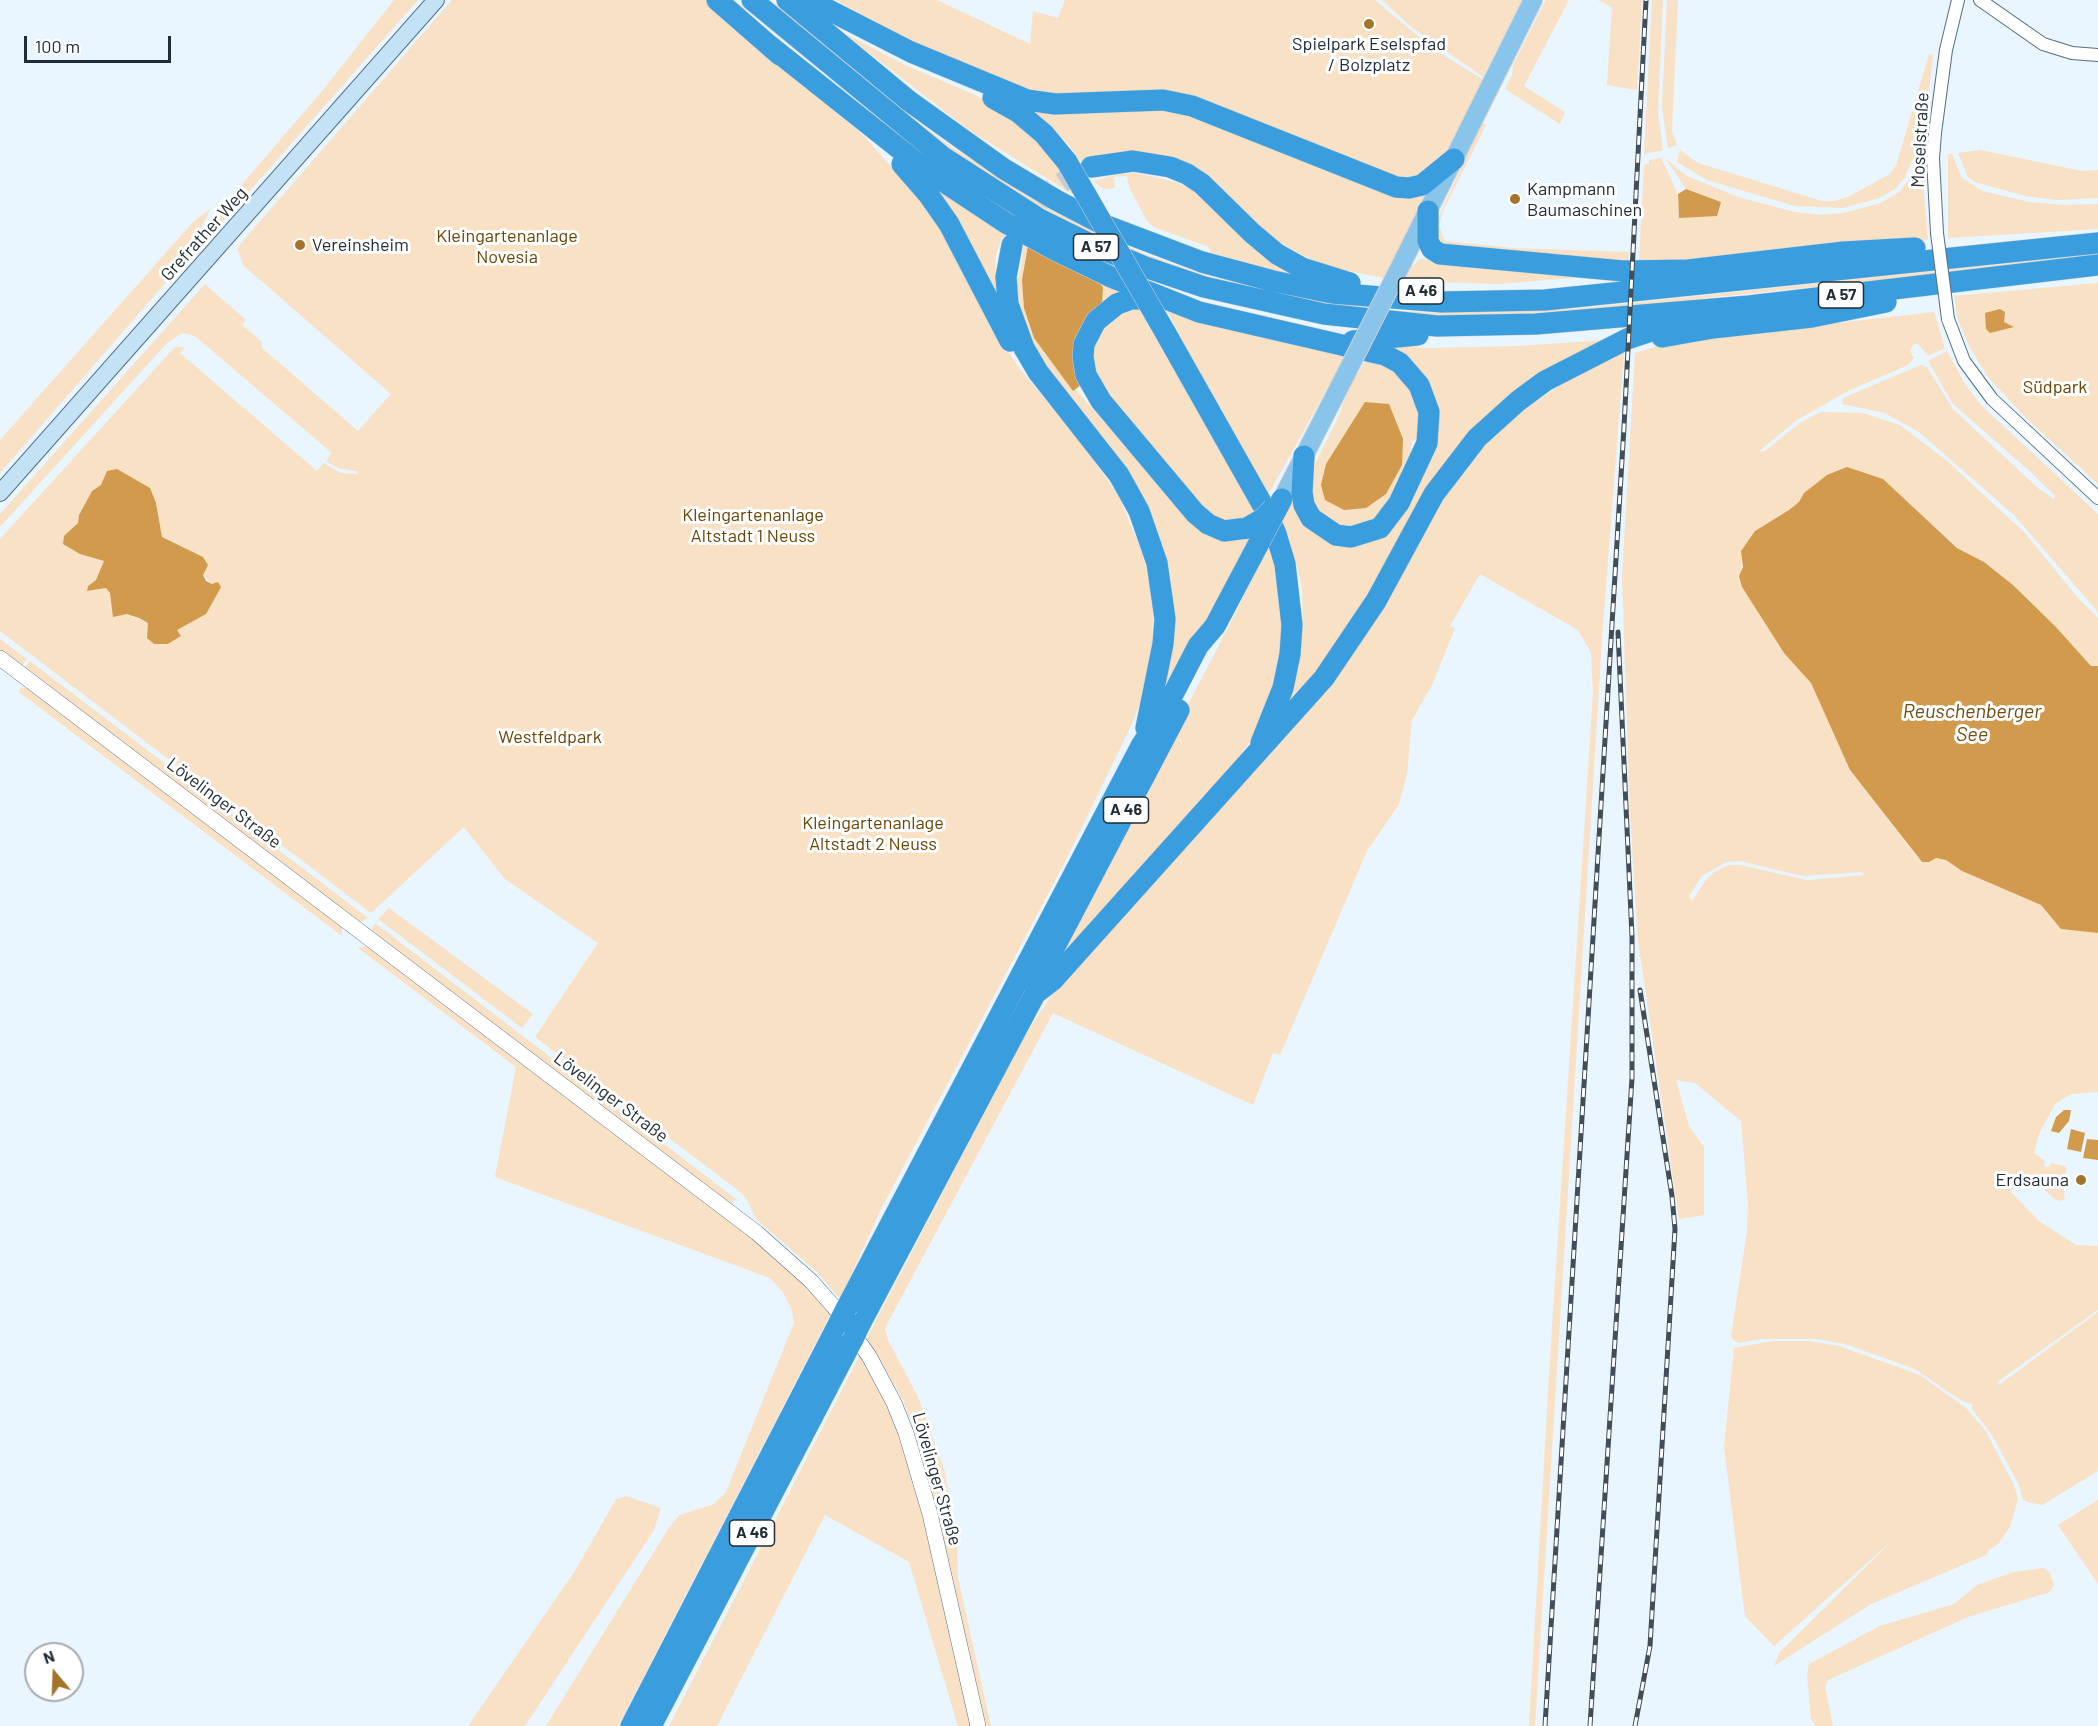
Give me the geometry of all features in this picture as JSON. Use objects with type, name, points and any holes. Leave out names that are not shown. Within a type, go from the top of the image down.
[{"type":"highway","points":[[717,0],[908,169],[928,194],[965,251],[1007,336],[1024,362],[1038,372]]},
{"type":"highway","name":"A 57","points":[[752,0],[943,158],[1031,214],[1090,244],[1155,270],[1265,303],[1381,322],[1459,326],[1536,324],[1749,306],[2098,265]]},
{"type":"highway","name":"A 57","points":[[787,0],[909,101],[1015,175],[1102,224],[1152,245],[1241,273],[1332,293],[1393,300],[1490,303],[1609,295],[2098,243]]},
{"type":"highway","points":[[808,0],[910,52],[1027,100],[1055,104],[1162,100],[1192,106],[1395,187],[1409,188],[1422,185],[1454,159]]},
{"type":"highway","points":[[808,0],[864,38],[908,60],[979,90],[1018,112],[1044,134],[1067,162],[1266,510],[1276,534],[1285,564],[1292,625],[1290,654],[1283,688],[1258,749]]},
{"type":"highway","points":[[770,46],[892,144],[963,196],[1055,250],[1162,298],[1244,324],[1385,355],[1411,374],[1419,385],[1430,412],[1427,443],[1416,471],[1391,516],[1380,528],[1351,537],[1336,535],[1311,518],[1304,504],[1302,492],[1304,456]]},
{"type":"highway","name":"A 46","points":[[1091,167],[1133,161],[1170,167],[1187,174],[1202,184],[1277,254],[1326,278],[1372,288],[1403,291],[1534,292],[1752,271],[1790,275]]},
{"type":"highway","points":[[1428,211],[1428,241],[1432,249],[1440,254],[1611,270],[1688,270],[1844,252],[1921,248],[1969,256]]},
{"type":"highway","name":"A 46","points":[[651,1726],[849,1323],[1141,746],[1163,644],[1162,592],[1155,554],[1139,511],[1119,475],[1038,372],[1019,337],[1008,304],[1006,277],[1012,245]]},
{"type":"highway","points":[[1607,351],[1684,332],[1812,317],[1902,298],[2051,280],[2075,268]]},
{"type":"highway","points":[[1162,298],[1131,299],[1105,312],[1096,321],[1084,344],[1083,357],[1086,375],[1101,401],[1195,513],[1208,524],[1224,531],[1254,535],[1264,518],[1282,499]]},
{"type":"highway","points":[[1035,994],[1053,980],[1258,749],[1298,710],[1352,640],[1434,494],[1477,438],[1518,401],[1545,381],[1654,328],[1749,306]]},
{"type":"highway","points":[[1329,341],[1426,334],[1459,326]]},
{"type":"highway","name":"A 46","points":[[630,1726],[849,1323],[1035,994],[1041,973],[1210,651],[1215,626],[1254,535]]},
{"type":"highway","points":[[1141,746],[1167,706],[1198,646],[1215,626]]},
{"type":"main road","name":"Grefrather Weg","points":[[1,495],[436,0]]},
{"type":"main road","points":[[1282,499],[1347,374],[1533,0]]},
{"type":"street","name":"Moselstraße","points":[[1958,0],[1946,50],[1933,159],[1937,233],[1948,319],[1964,361],[1992,399],[2098,498]]},
{"type":"street","points":[[1980,0],[2043,44],[2072,53],[2098,55]]},
{"type":"street","name":"Lövelinger Straße","points":[[0,658],[757,1233],[811,1281],[834,1307],[869,1356],[894,1403],[906,1433],[930,1514],[978,1726]]},
{"type":"green space","points":[[394,0],[418,0],[216,229],[212,226],[213,218],[323,90]]},
{"type":"green space","points":[[452,0],[705,0],[862,134],[927,207],[951,244],[992,327],[1019,368],[1085,447],[1119,497],[1142,552],[1150,583],[1153,615],[1152,650],[1147,687],[1130,728],[1066,860],[882,1207],[840,1299],[818,1273],[756,1219],[746,1198],[738,1190],[535,1037],[598,943],[505,879],[464,827],[371,913],[0,631],[0,539],[175,347],[185,347],[180,353],[317,471],[324,463],[341,473],[357,474],[357,471],[338,468],[326,461],[332,453],[195,336],[183,333],[168,342],[0,527],[0,514],[205,284],[246,320],[242,325],[262,342],[262,348],[358,431],[391,394],[243,265],[237,248]],"holes":[[[101,485],[156,503],[162,537],[203,557],[203,575],[212,584],[176,630],[181,636],[168,644],[154,644],[148,638],[149,623],[127,614],[106,588],[88,591],[88,585],[96,580],[104,561],[80,554],[65,536],[78,522],[79,515],[92,491]]]},
{"type":"green space","points":[[766,0],[771,0],[902,110],[953,148],[1049,209],[1145,254],[1204,275],[1269,292],[1330,304],[1441,313],[1573,309],[2098,254],[2098,257],[1573,312],[1500,317],[1441,317],[1330,307],[1204,278],[1144,257],[1047,212],[951,151]]},
{"type":"green space","points":[[836,0],[937,0],[1030,44],[1033,11],[1058,18],[1065,0],[1375,0],[1432,48],[1484,80],[1439,165],[1407,181],[1210,103],[1040,93],[1009,83],[902,39]]},
{"type":"green space","points":[[1382,0],[1522,0],[1483,77],[1409,25]]},
{"type":"green space","points":[[1546,0],[1569,0],[1524,86],[1565,112],[1560,124],[1505,89],[1512,75],[1513,65]]},
{"type":"green space","points":[[1598,0],[1642,0],[1637,90],[1607,85],[1612,7]]},
{"type":"green space","points":[[1652,0],[1663,0],[1658,112],[1663,150],[1644,154]]},
{"type":"green space","points":[[1667,0],[1678,0],[1672,130],[1677,145],[1668,148],[1662,107]]},
{"type":"green space","points":[[842,32],[905,65],[975,95],[1011,115],[1039,140],[1060,167],[1077,197],[969,130]]},
{"type":"green space","points":[[1929,54],[1933,55],[1922,154],[1915,154],[1904,179],[1895,189],[1879,198],[1843,208],[1795,206],[1707,180],[1677,162],[1680,150],[1698,163],[1822,201],[1835,201],[1848,197],[1890,174],[1896,166]]},
{"type":"green space","points":[[1019,102],[1158,104],[1430,187],[1384,278],[1358,273],[1325,265],[1296,252],[1141,152],[1107,153],[1080,161],[1069,145],[1042,119]]},
{"type":"green space","points":[[1481,122],[1486,125],[1443,211],[1439,225],[1445,241],[1512,248],[1629,252],[1628,263],[1443,246],[1437,237],[1436,226],[1458,175],[1461,161]]},
{"type":"green space","points":[[1980,150],[2082,171],[2098,170],[2098,198],[2057,200],[2025,196],[1975,182],[1968,177],[1958,153]]},
{"type":"green space","points":[[1948,154],[1952,154],[1962,178],[1982,191],[2029,202],[2064,205],[2098,204],[2098,229],[1948,238]]},
{"type":"green space","points":[[1661,158],[1678,194],[1679,218],[1721,202],[1686,189],[1666,159],[1687,176],[1738,197],[1794,212],[1821,215],[1843,213],[1881,203],[1898,193],[1915,173],[1922,171],[1928,240],[1841,245],[1639,264],[1644,164],[1649,164],[1649,160]]},
{"type":"green space","points":[[1136,173],[1176,182],[1197,193],[1295,276],[1211,253],[1209,247],[1154,227],[1147,221],[1129,187],[1127,176],[1114,177],[1115,188],[1104,189],[1093,181],[1120,174]]},
{"type":"green space","points":[[936,185],[1130,290],[1096,312],[1080,386],[1076,390],[1156,481],[1192,516],[1259,528],[1206,620],[1156,716],[1172,647],[1174,610],[1171,579],[1163,545],[1149,510],[1130,475],[1104,438],[1048,369],[1022,326],[1014,278],[1019,277],[1024,244],[1002,237],[996,255],[995,272],[1002,312],[938,198]]},
{"type":"green space","points":[[211,208],[202,225],[202,241],[0,473],[0,440],[193,222]]},
{"type":"green space","points":[[1420,259],[1622,274],[1498,284],[1404,281],[1410,268]]},
{"type":"green space","name":"Südpark","points":[[2098,283],[2098,484],[2027,419],[1988,377],[1969,346],[1958,320],[1954,296]]},
{"type":"green space","points":[[1137,305],[1156,339],[1160,338],[1257,510],[1237,523],[1212,517],[1096,380],[1091,349],[1106,320]]},
{"type":"green space","points":[[1164,306],[1348,351],[1268,495],[1175,335],[1179,333]]},
{"type":"green space","points":[[1934,312],[1945,348],[1928,356],[1919,345],[1914,343],[1910,351],[1914,358],[1908,365],[1848,391],[1797,420],[1758,452],[1765,451],[1800,423],[1821,412],[1863,413],[1900,425],[1946,460],[2025,533],[2078,598],[2098,618],[2098,666],[2091,666],[2055,626],[2013,585],[1984,562],[1958,548],[1901,497],[1804,493],[1799,502],[1789,510],[1755,531],[1741,551],[1742,587],[1784,653],[1811,683],[1850,770],[1921,862],[1936,857],[1946,860],[1962,871],[2041,905],[2061,929],[2098,933],[2098,1092],[2071,1094],[2055,1104],[2039,1134],[2034,1153],[2045,1161],[2044,1166],[2048,1167],[2052,1163],[2065,1166],[2067,1169],[2062,1181],[2065,1199],[2059,1201],[2054,1199],[2031,1176],[2010,1191],[2039,1221],[2076,1245],[2098,1246],[2098,1310],[1997,1382],[1999,1385],[2098,1312],[2098,1471],[2042,1505],[2027,1502],[2022,1498],[2019,1485],[1992,1435],[1972,1409],[1972,1404],[1962,1401],[1915,1369],[1845,1344],[1817,1339],[1761,1339],[1739,1343],[1733,1340],[1731,1336],[1747,1232],[1748,1204],[1741,1121],[1695,1083],[1676,1080],[1689,1126],[1704,1147],[1704,1215],[1679,1219],[1638,940],[1630,815],[1622,576],[1635,353],[1671,342]],"holes":[[[1740,861],[1802,876],[1862,872],[1865,875],[1807,880],[1740,865],[1729,865],[1714,872],[1692,901],[1689,896],[1702,876],[1726,862]]]},
{"type":"green space","points":[[1620,339],[1504,404],[1345,637],[1280,721],[1299,660],[1303,625],[1302,587],[1295,560],[1280,521],[1296,492],[1310,524],[1378,534],[1433,419],[1386,345],[1428,348],[1518,346]]},
{"type":"green space","points":[[1947,351],[1965,384],[1981,405],[2098,514],[2098,612],[2014,515],[1919,432],[1885,413],[1842,404],[1843,398],[1921,365],[1927,367],[1953,409],[2039,489],[2054,499],[2055,496],[2034,475],[1953,404],[1928,361]]},
{"type":"green space","points":[[1624,352],[1602,639],[1535,1726],[1529,1726],[1593,693],[1591,653],[1578,630],[1480,574],[1450,626],[1455,628],[1432,685],[1412,720],[1407,774],[1399,804],[1367,851],[1280,1055],[1273,1053],[1253,1105],[1053,1013],[885,1328],[888,1340],[918,1397],[945,1472],[957,1540],[958,1578],[991,1726],[986,1726],[925,1461],[903,1400],[867,1338],[1023,1039],[1062,979],[1131,909],[1321,695],[1445,492],[1467,463],[1516,413],[1582,372]]},
{"type":"green space","points":[[1370,355],[1386,362],[1419,400],[1419,439],[1412,441],[1408,464],[1379,520],[1360,529],[1329,525],[1311,505],[1310,474],[1337,420],[1354,375],[1356,376]]},
{"type":"green space","points":[[1271,540],[1286,620],[1274,693],[1255,735],[1227,772],[1068,953],[1060,950],[1228,628]]},
{"type":"green space","points":[[0,639],[27,659],[20,668],[0,653]]},
{"type":"green space","points":[[30,661],[368,918],[360,922],[22,670]]},
{"type":"green space","points":[[20,688],[29,688],[338,921],[342,928],[342,936],[19,692]]},
{"type":"green space","points":[[389,908],[533,1014],[522,1028],[378,919]]},
{"type":"green space","points":[[375,923],[736,1199],[729,1205],[375,937],[372,929]]},
{"type":"green space","points":[[365,946],[375,948],[782,1259],[831,1313],[618,1726],[546,1726],[670,1526],[680,1515],[714,1504],[726,1492],[794,1323],[792,1310],[783,1292],[770,1278],[495,1177],[516,1067],[358,948]]},
{"type":"green space","points":[[1773,1341],[1808,1341],[1839,1346],[1920,1375],[1966,1408],[1985,1430],[2014,1485],[2018,1499],[2010,1527],[1998,1544],[1986,1555],[1871,1604],[1774,1666],[1780,1652],[1895,1538],[1774,1646],[1745,1616],[1724,1447],[1734,1348]]},
{"type":"green space","points":[[861,1353],[873,1370],[912,1465],[973,1726],[958,1726],[909,1562],[825,1515],[717,1726],[669,1726]]},
{"type":"green space","points":[[626,1496],[661,1508],[654,1530],[525,1726],[468,1726],[575,1571],[616,1499]]},
{"type":"green space","points":[[2098,1500],[2098,1584],[2058,1525]]},
{"type":"green space","points":[[2044,1568],[2050,1573],[2054,1585],[2050,1592],[1968,1617],[1828,1680],[1825,1686],[1833,1726],[1816,1726],[1811,1719],[1807,1674],[1809,1664],[1880,1626],[1954,1604],[1977,1585],[2014,1572]]},
{"type":"water","points":[[1686,189],[1721,202],[1717,216],[1679,218],[1678,194]]},
{"type":"water","points":[[1028,246],[1098,282],[1103,287],[1102,304],[1082,384],[1073,391],[1034,338],[1024,308],[1022,280]]},
{"type":"water","points":[[2000,309],[2005,312],[2004,322],[2014,327],[1990,333],[1986,329],[1985,313]]},
{"type":"water","points":[[1365,402],[1389,404],[1403,439],[1402,465],[1386,494],[1366,508],[1344,510],[1325,500],[1321,485],[1326,464]]},
{"type":"water","name":"Reuschenberger See","points":[[1847,467],[1883,479],[1957,548],[1984,562],[2013,585],[2055,626],[2091,666],[2098,666],[2098,933],[2061,929],[2041,905],[1962,871],[1946,860],[1936,858],[1929,862],[1922,862],[1850,770],[1811,683],[1784,653],[1742,587],[1739,576],[1743,567],[1741,551],[1755,531],[1789,510],[1799,502],[1804,493],[1827,475]]},
{"type":"water","points":[[117,469],[150,488],[156,503],[162,537],[203,557],[208,565],[203,575],[206,581],[212,584],[218,582],[221,587],[206,614],[177,630],[181,636],[168,644],[154,644],[147,638],[148,623],[139,618],[127,614],[113,617],[110,593],[106,588],[87,591],[88,586],[96,580],[104,561],[80,554],[63,544],[64,536],[78,523],[79,515],[92,491],[101,485],[107,471]]},
{"type":"water","points":[[2064,1110],[2071,1110],[2069,1121],[2059,1133],[2051,1131],[2056,1117]]},
{"type":"water","points":[[2071,1129],[2085,1133],[2081,1152],[2067,1149]]},
{"type":"water","points":[[2087,1139],[2098,1140],[2098,1160],[2083,1158]]},
{"type":"tunnel","points":[[1020,228],[1044,195],[1074,174],[1090,168]]},
{"type":"railway","points":[[1545,1726],[1624,427],[1646,0]]},
{"type":"railway","points":[[1590,1726],[1632,1078],[1632,937],[1618,632]]},
{"type":"railway","points":[[1635,1726],[1650,1646],[1675,1229],[1672,1196],[1640,990]]},
{"type":"place","name":"Spielpark Eselspfad / Bolzplatz","points":[[1369,24]]},
{"type":"place","name":"Kampmann Baumaschinen","points":[[1515,199]]},
{"type":"place","name":"Vereinsheim","points":[[300,245]]},
{"type":"place","name":"Erdsauna","points":[[2081,1180]]},
{"type":"park label","name":"Kleingartenanlage Novesia","points":[[507,246]]},
{"type":"park label","name":"Kleingartenanlage Altstadt 1 Neuss","points":[[753,525]]},
{"type":"park label","name":"Westfeldpark","points":[[550,737]]},
{"type":"park label","name":"Kleingartenanlage Altstadt 2 Neuss","points":[[873,833]]}]
